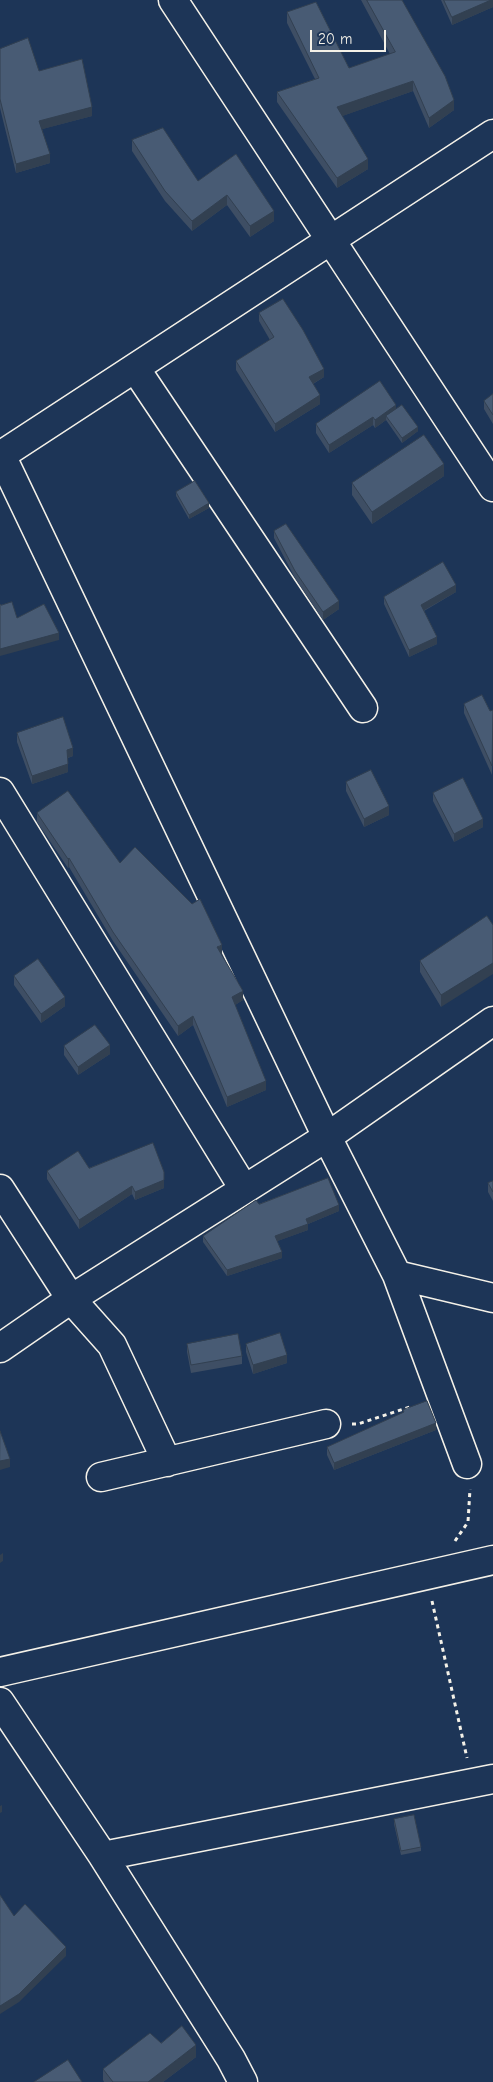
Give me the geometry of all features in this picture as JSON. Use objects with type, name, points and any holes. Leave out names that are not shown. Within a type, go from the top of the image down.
[{"type":"street","points":[[173,0],[493,486]]},
{"type":"street","points":[[467,1464],[397,1275],[327,1137],[1,455],[332,241],[493,134]]},
{"type":"street","points":[[135,368],[363,708]]},
{"type":"street","points":[[0,792],[244,1189]]},
{"type":"street","points":[[0,1348],[71,1299],[327,1137],[493,1021]]},
{"type":"street","points":[[0,1189],[71,1299],[112,1345],[167,1462]]},
{"type":"street","points":[[397,1275],[493,1298]]},
{"type":"street","points":[[101,1477],[326,1424]]},
{"type":"street","points":[[0,1672],[493,1560]]},
{"type":"street","points":[[0,1702],[103,1856],[231,2059],[243,2082]]},
{"type":"street","points":[[103,1856],[482,1781]]},
{"type":"path","points":[[326,1424],[358,1424],[442,1396]]},
{"type":"path","points":[[467,1464],[470,1493],[468,1522],[454,1543],[440,1556],[430,1575],[466,1745],[482,1781]]},
{"type":"building","points":[[367,0],[402,0],[445,76],[454,100],[429,118],[413,81],[337,107],[368,159],[337,178],[277,92],[319,78],[287,12],[316,2],[349,68],[395,52]]},
{"type":"building","points":[[444,0],[491,0],[452,17]]},
{"type":"building","points":[[28,38],[39,71],[82,59],[92,107],[39,121],[50,154],[16,164],[0,99],[0,49]]},
{"type":"building","points":[[163,128],[198,181],[236,154],[274,211],[250,226],[227,195],[192,221],[165,191],[132,140]]},
{"type":"building","points":[[283,299],[303,330],[324,369],[309,377],[320,395],[275,424],[236,361],[274,337],[259,313]]},
{"type":"building","points":[[380,381],[396,405],[375,420],[373,417],[329,445],[316,424]]},
{"type":"building","points":[[493,394],[493,415],[484,401]]},
{"type":"building","points":[[402,405],[418,427],[402,438],[386,416]]},
{"type":"building","points":[[424,435],[444,464],[372,512],[352,483]]},
{"type":"building","points":[[195,481],[209,503],[189,515],[176,492]]},
{"type":"building","points":[[286,524],[339,601],[323,612],[295,571],[274,531]]},
{"type":"building","points":[[443,562],[456,585],[421,605],[437,637],[409,650],[384,597]]},
{"type":"building","points":[[12,602],[17,618],[44,604],[59,633],[0,649],[0,604]]},
{"type":"building","points":[[482,695],[490,711],[493,710],[492,766],[464,704]]},
{"type":"building","points":[[63,717],[73,748],[67,750],[68,764],[32,776],[17,733]]},
{"type":"building","points":[[371,770],[389,806],[364,819],[346,782]]},
{"type":"building","points":[[463,778],[483,819],[454,834],[433,793]]},
{"type":"building","points":[[68,791],[120,863],[135,847],[192,904],[200,899],[222,945],[217,947],[243,991],[232,997],[266,1081],[227,1097],[193,1016],[178,1026],[113,932],[69,858],[37,813]]},
{"type":"building","points":[[487,916],[493,925],[493,963],[441,995],[420,961]]},
{"type":"building","points":[[38,959],[65,997],[41,1014],[14,976]]},
{"type":"building","points":[[95,1025],[110,1045],[78,1067],[64,1046]]},
{"type":"building","points":[[153,1143],[164,1172],[164,1180],[135,1192],[132,1186],[79,1220],[47,1171],[78,1151],[89,1168]]},
{"type":"building","points":[[328,1178],[339,1205],[306,1219],[308,1224],[275,1236],[282,1252],[227,1270],[203,1236],[256,1200],[259,1204]]},
{"type":"building","points":[[493,1181],[493,1192],[488,1183]]},
{"type":"building","points":[[280,1333],[287,1355],[253,1365],[246,1344]]},
{"type":"building","points":[[238,1334],[242,1356],[191,1365],[187,1344]]},
{"type":"building","points":[[427,1401],[436,1423],[334,1463],[327,1447],[404,1412],[403,1410]]},
{"type":"building","points":[[0,1431],[10,1459],[0,1461]]},
{"type":"building","points":[[414,1815],[421,1847],[401,1851],[394,1819]]},
{"type":"building","points":[[0,1895],[14,1916],[25,1904],[66,1947],[19,1994],[0,2006]]},
{"type":"building","points":[[182,2026],[196,2045],[148,2082],[113,2082],[103,2069],[150,2033],[161,2043]]},
{"type":"building","points":[[68,2060],[82,2082],[34,2082]]}]
